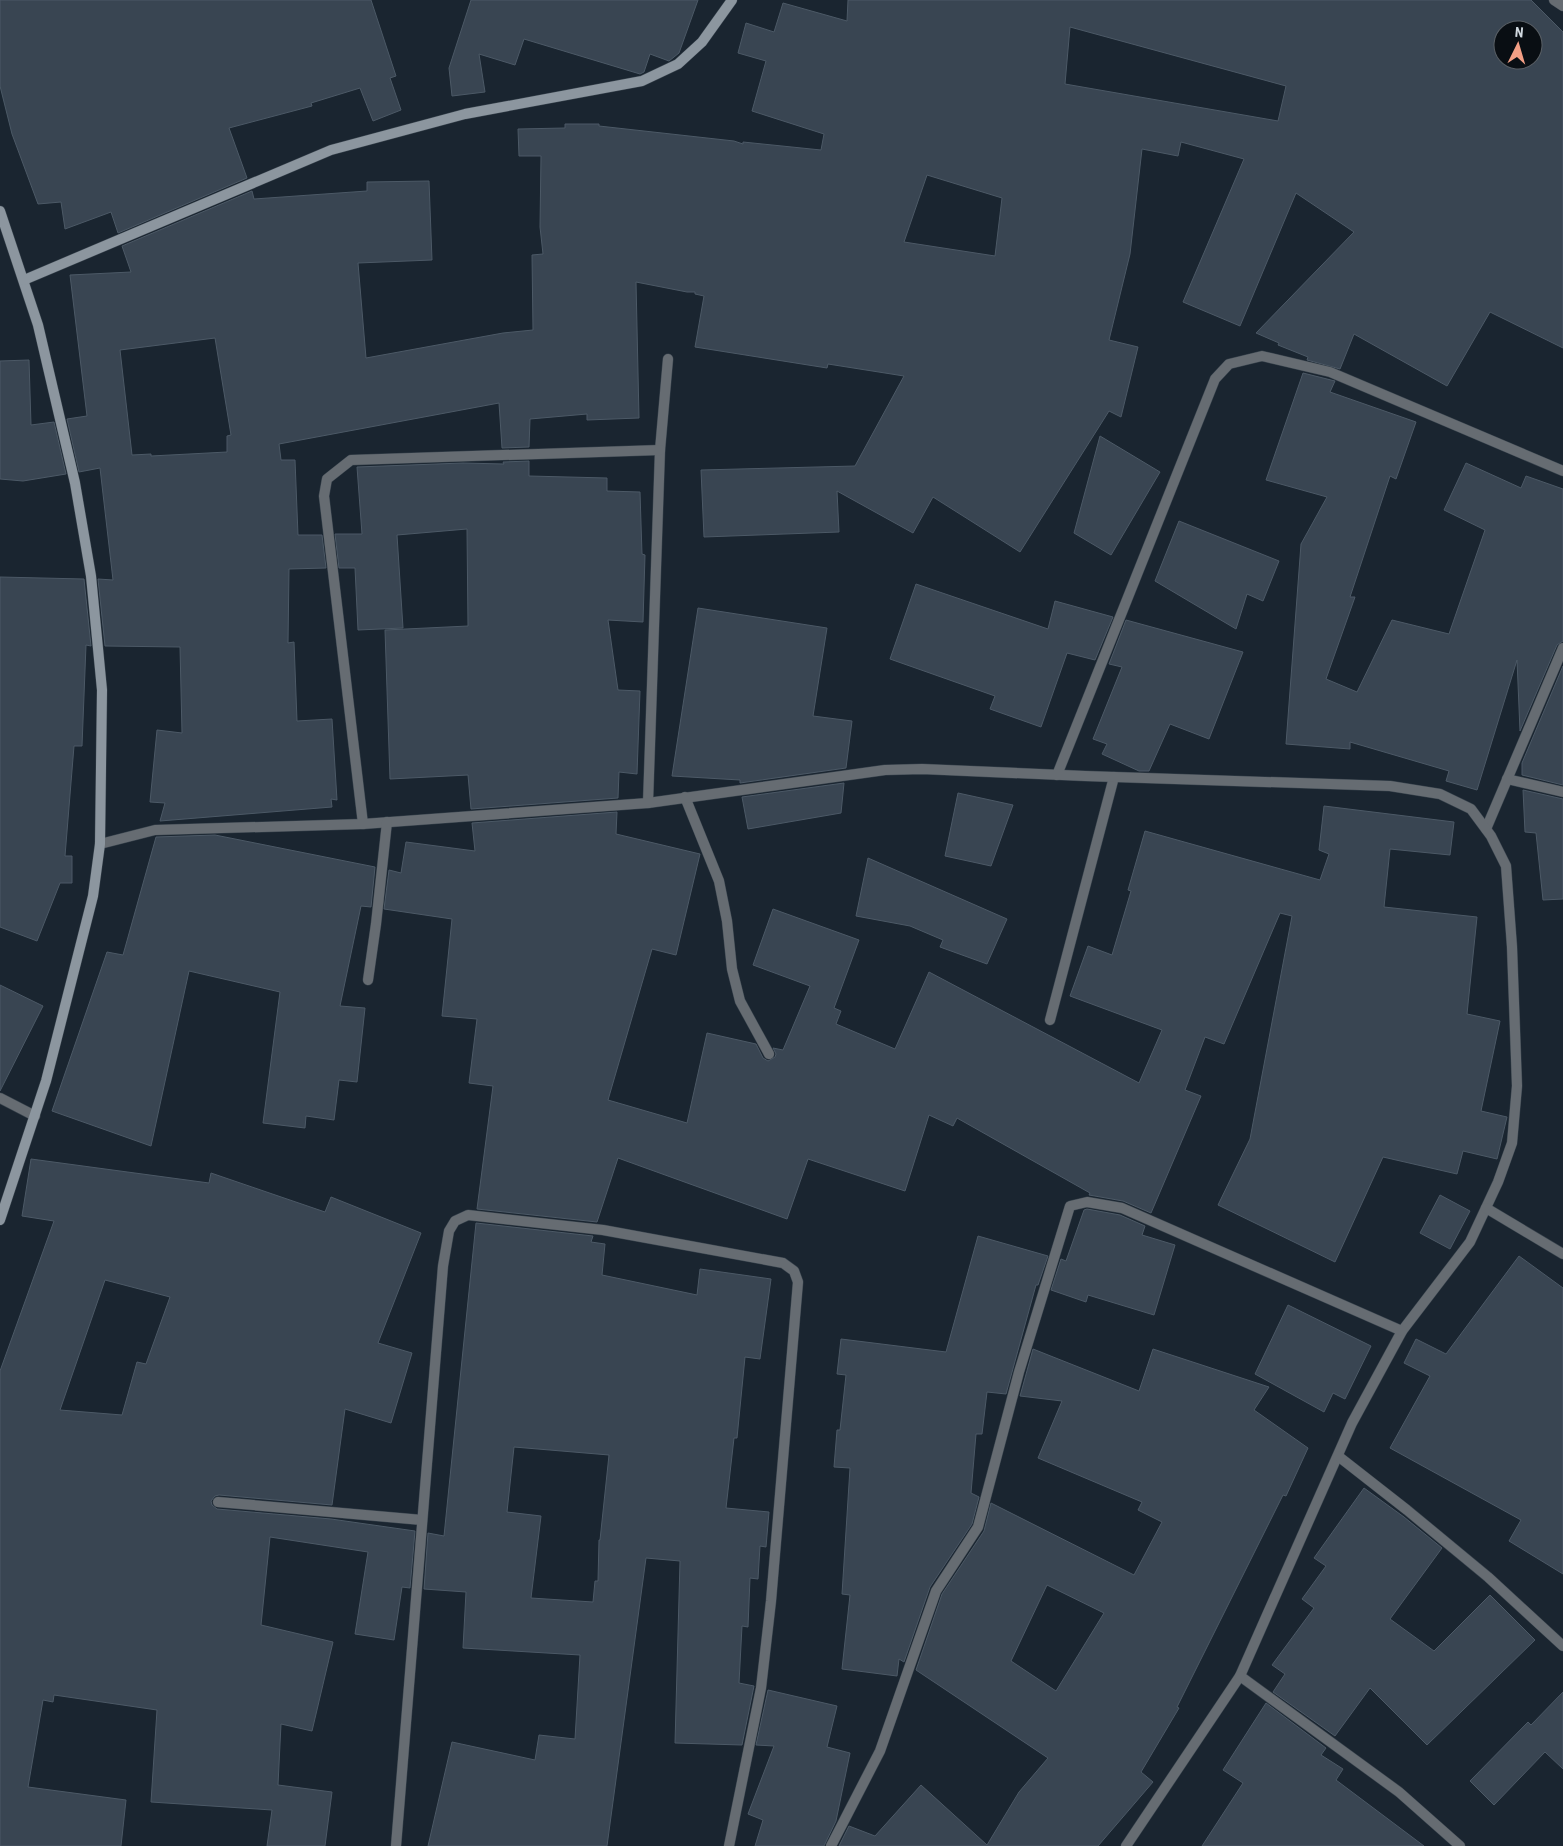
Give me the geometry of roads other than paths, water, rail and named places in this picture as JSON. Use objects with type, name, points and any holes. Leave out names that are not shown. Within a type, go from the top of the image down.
[{"type":"street","points":[[24,280],[330,150],[465,114],[642,81],[678,64],[702,42],[732,0]]},
{"type":"street","points":[[1554,0],[1563,6]]},
{"type":"street","points":[[0,211],[38,325],[75,483],[91,576],[102,690],[100,844],[93,896],[46,1081],[0,1220]]},
{"type":"street","points":[[1057,775],[1215,379],[1229,364],[1262,356],[1330,372],[1563,471]]},
{"type":"street","points":[[648,803],[660,450],[668,359]]},
{"type":"street","points":[[363,824],[324,496],[327,479],[351,460],[660,450]]},
{"type":"street","points":[[1486,829],[1563,648]]},
{"type":"street","points":[[100,844],[155,830],[363,824],[648,803],[885,770],[922,769],[1390,786],[1440,794],[1470,809],[1492,836],[1506,866],[1512,947],[1517,1086],[1512,1143],[1498,1182],[1470,1242],[1402,1331],[1352,1423],[1240,1676],[1126,1846]]},
{"type":"street","points":[[1050,1020],[1114,777]]},
{"type":"street","points":[[1507,778],[1563,792]]},
{"type":"street","points":[[685,798],[718,881],[727,921],[732,969],[740,1001],[769,1054]]},
{"type":"street","points":[[368,980],[387,822]]},
{"type":"street","points":[[0,1098],[35,1116]]},
{"type":"street","points":[[831,1846],[880,1751],[936,1591],[978,1526],[1019,1372],[1070,1206],[1087,1202],[1122,1208],[1402,1331]]},
{"type":"street","points":[[1486,1208],[1563,1254]]},
{"type":"street","points":[[396,1846],[443,1266],[449,1231],[455,1221],[468,1215],[603,1230],[783,1263],[794,1271],[798,1282],[769,1620],[761,1688],[729,1846]]},
{"type":"street","points":[[1338,1456],[1488,1577],[1563,1646]]},
{"type":"street","points":[[218,1502],[422,1520]]},
{"type":"street","points":[[1240,1676],[1399,1792],[1460,1846]]}]
